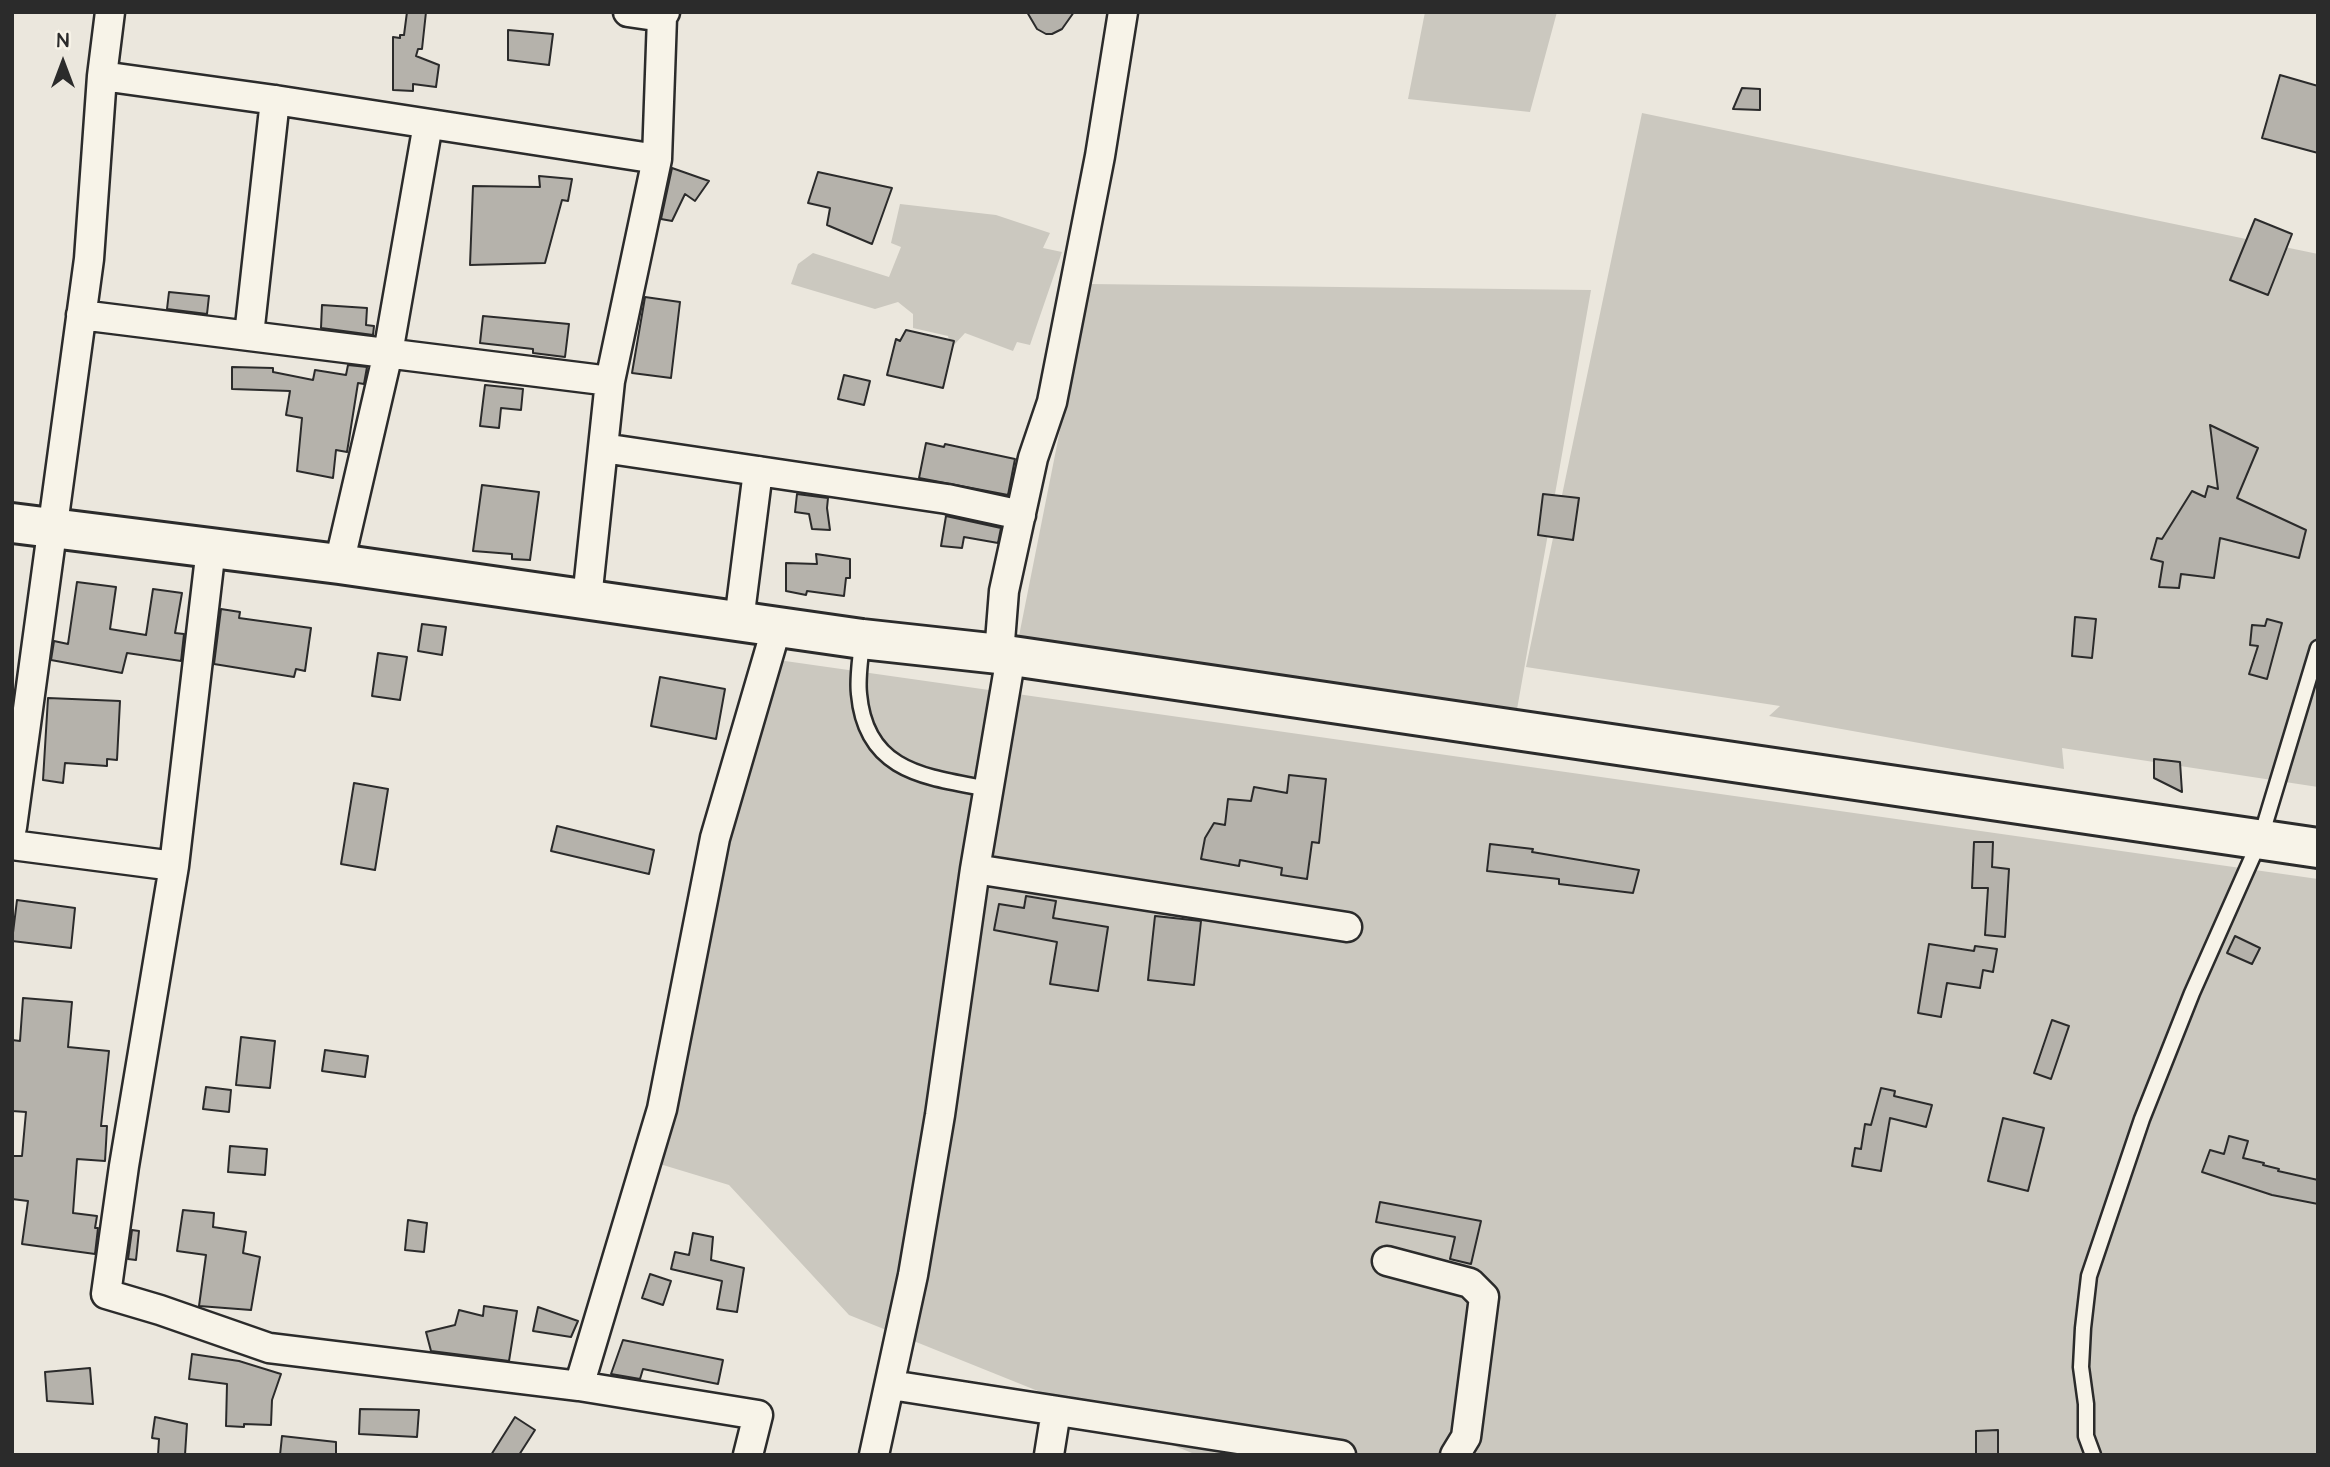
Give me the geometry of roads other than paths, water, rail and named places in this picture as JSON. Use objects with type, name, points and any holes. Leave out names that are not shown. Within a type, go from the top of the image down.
[{"type":"street","points":[[12,827],[89,259],[102,76],[110,12]]},
{"type":"street","points":[[587,599],[610,381],[657,159],[664,14],[628,12]]},
{"type":"street","points":[[874,1455],[913,1275],[940,1115],[989,789],[1005,655],[1004,591],[1033,458],[1052,402],[1100,156],[1123,12]]},
{"type":"street","points":[[102,76],[657,159]]},
{"type":"street","points":[[249,335],[275,100]]},
{"type":"street","points":[[339,564],[388,353],[428,124]]},
{"type":"street","points":[[81,315],[610,381]]},
{"type":"street","points":[[603,448],[947,499],[1021,515]]},
{"type":"street","points":[[739,621],[758,471]]},
{"type":"street","points":[[12,523],[339,564],[863,639],[1005,655],[2318,848]]},
{"type":"street","points":[[211,548],[174,866],[124,1166],[106,1294],[270,1348],[579,1386],[758,1415],[748,1455]]},
{"type":"street","points":[[579,1386],[662,1109],[715,838],[777,626]]},
{"type":"street","points":[[12,845],[174,866]]},
{"type":"street","points":[[975,869],[1347,927]]},
{"type":"street","points":[[1387,1261],[1470,1283],[1484,1297],[1466,1437],[1455,1455]]},
{"type":"street","points":[[891,1385],[1341,1455]]},
{"type":"street","points":[[1049,1455],[1056,1411]]},
{"type":"lane","points":[[863,639],[858,692],[861,710],[878,746],[900,767],[922,777],[989,789]]},
{"type":"lane","points":[[2093,1455],[2086,1436],[2086,1404],[2081,1367],[2090,1276],[2142,1119],[2192,993],[2260,840],[2318,648]]}]
